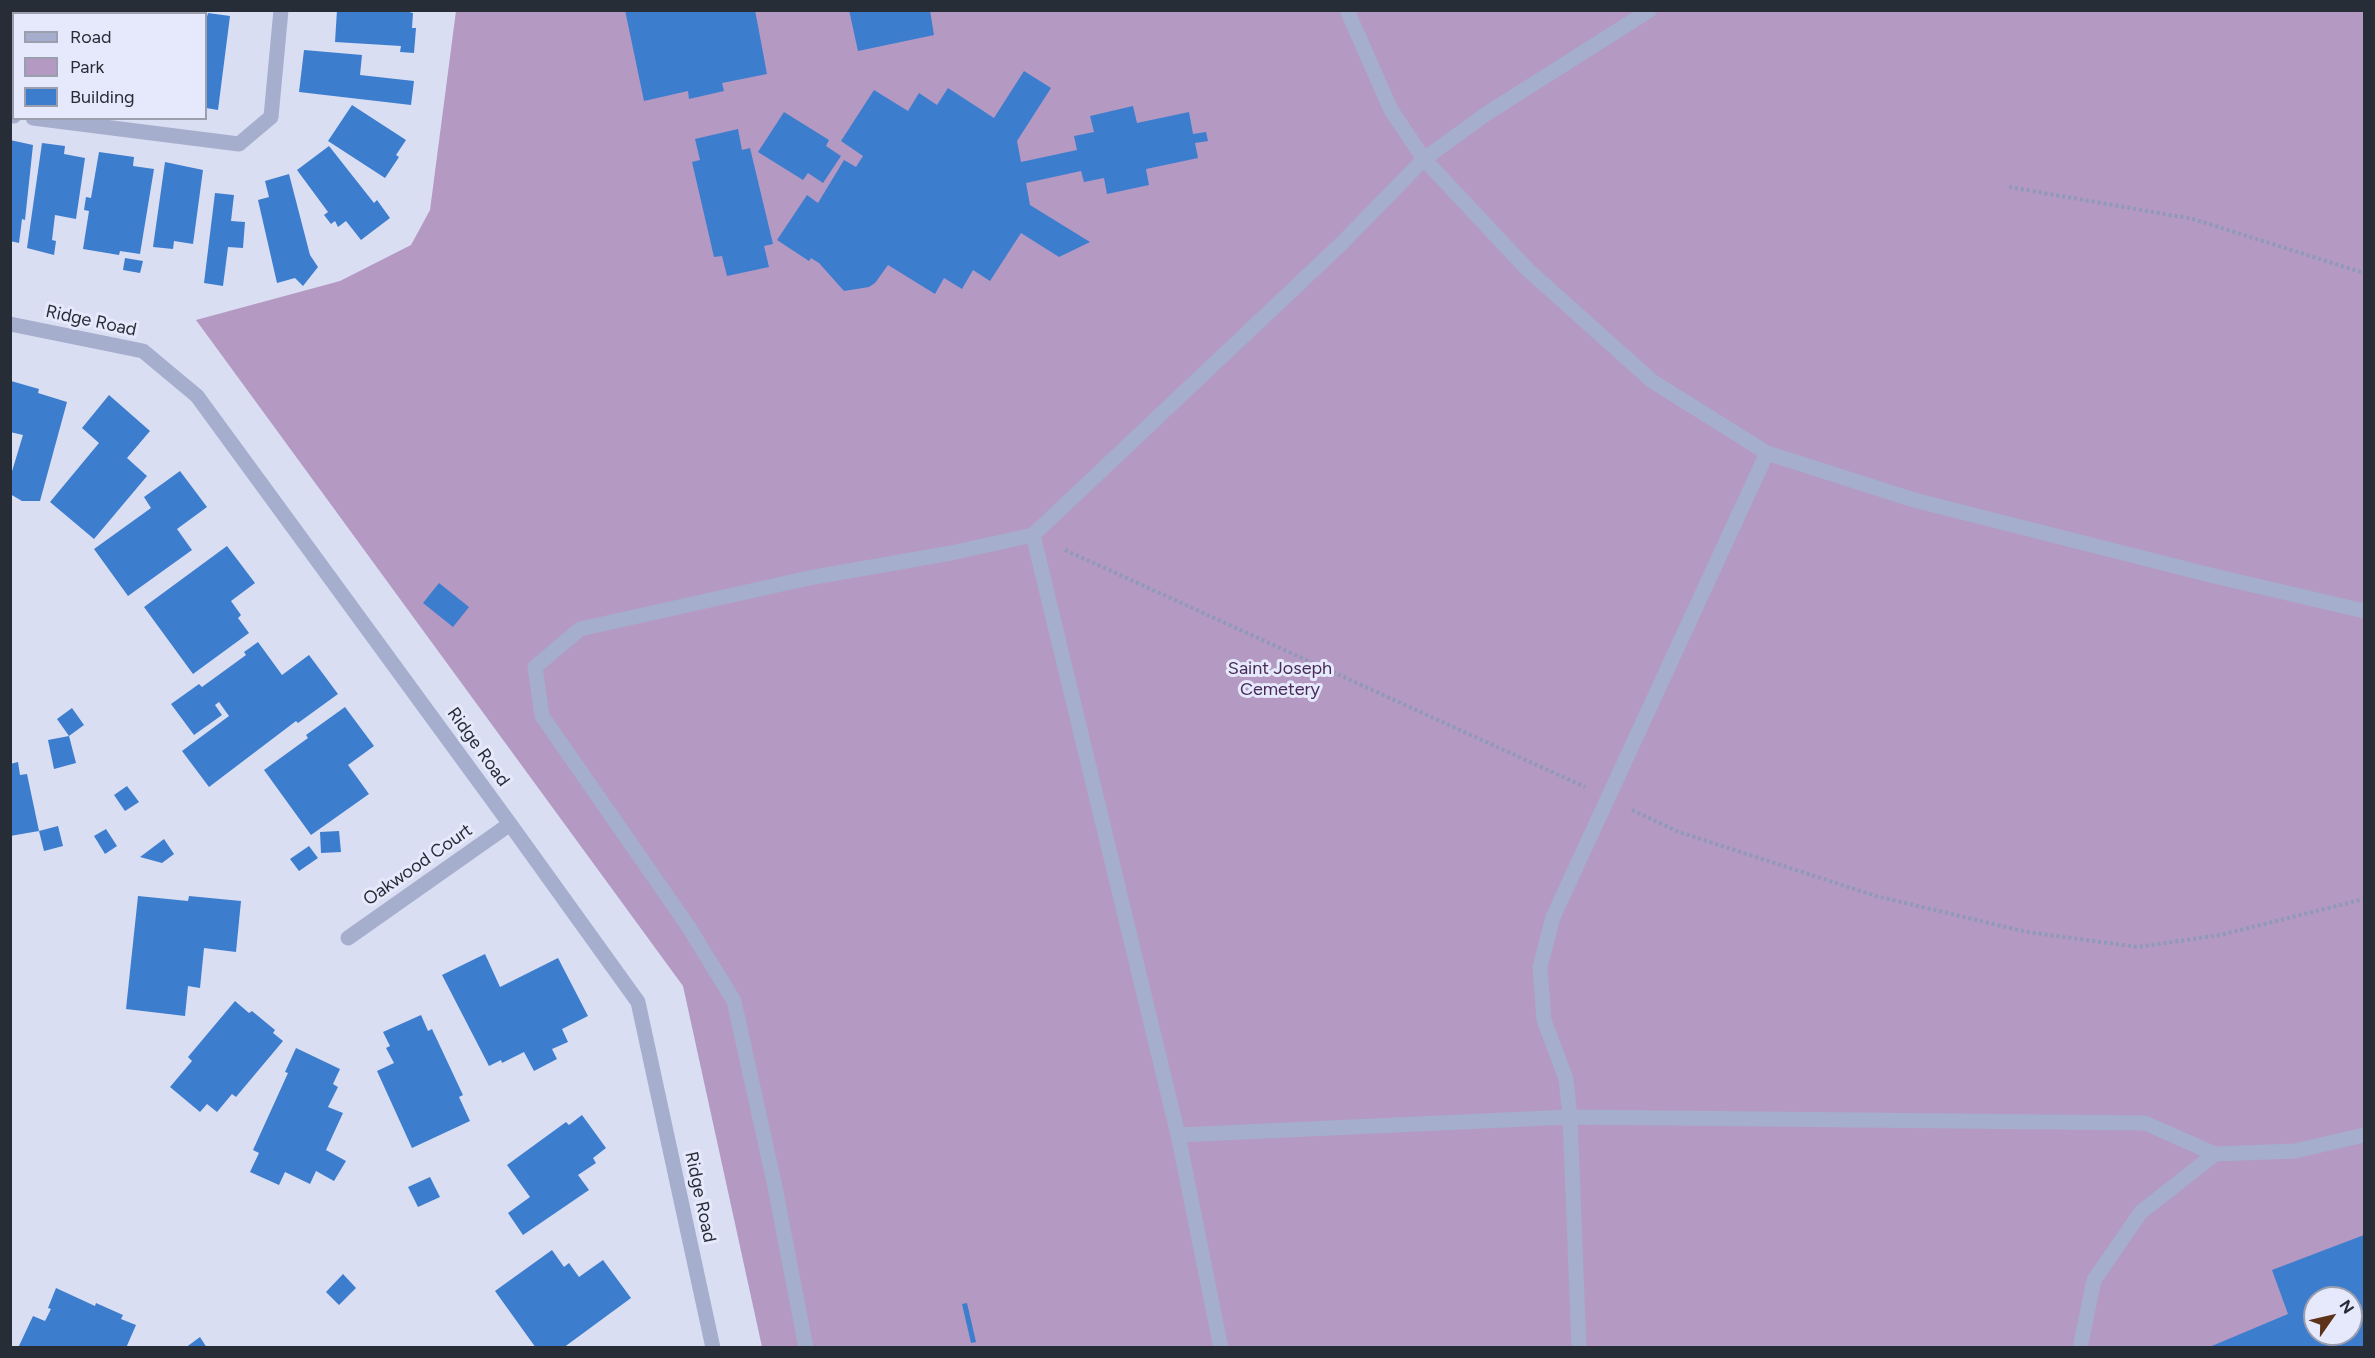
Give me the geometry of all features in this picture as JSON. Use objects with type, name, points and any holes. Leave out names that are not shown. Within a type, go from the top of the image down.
[{"type":"street","points":[[49,120],[239,144],[271,117],[281,10]]},
{"type":"street","points":[[1347,10],[1391,110],[1424,159],[1527,269],[1652,381],[1767,453],[1926,503],[2210,575],[2364,611]]},
{"type":"street","points":[[806,1347],[775,1187],[734,1001],[688,926],[542,716],[535,667],[580,629],[809,578],[951,553],[1033,535],[1341,244],[1424,159],[1486,114],[1650,10]]},
{"type":"street","name":"Ridge Road","points":[[10,324],[143,351],[196,396],[638,1002],[713,1347]]},
{"type":"street","points":[[1579,1347],[1570,1117],[1566,1079],[1544,1020],[1540,967],[1553,917],[1767,453]]},
{"type":"street","points":[[1033,535],[1178,1136],[1221,1347]]},
{"type":"street","name":"Oakwood Court","points":[[348,938],[510,824]]},
{"type":"street","points":[[1178,1136],[1570,1117],[2145,1123],[2215,1154],[2295,1151],[2364,1135]]},
{"type":"street","points":[[2080,1347],[2094,1280],[2141,1212],[2215,1154]]},
{"type":"path","points":[[2008,187],[2193,219],[2364,273]]},
{"type":"path","points":[[1033,535],[1679,832],[1876,896],[2027,932],[2138,947],[2220,935],[2364,899]]},
{"type":"green space","name":"Saint Joseph Cemetery","points":[[456,11],[2364,11],[2364,1347],[762,1347],[683,986],[196,320],[340,281],[411,245],[430,210]]},
{"type":"building","points":[[11,10],[63,10],[63,12],[12,12],[12,72],[10,72]]},
{"type":"building","points":[[337,10],[401,10],[413,13],[412,28],[416,28],[414,53],[400,52],[401,46],[335,42]]},
{"type":"building","points":[[625,10],[755,10],[767,74],[722,83],[724,91],[689,99],[688,91],[644,101]]},
{"type":"building","points":[[849,10],[930,10],[934,35],[858,51]]},
{"type":"building","points":[[208,13],[230,16],[218,110],[207,108]]},
{"type":"building","points":[[304,50],[362,55],[360,75],[414,81],[411,105],[299,92]]},
{"type":"building","points":[[1024,71],[1051,88],[1017,141],[1021,162],[1077,150],[1074,136],[1094,132],[1090,116],[1133,106],[1137,123],[1189,112],[1193,134],[1206,132],[1208,141],[1195,143],[1198,158],[1146,169],[1149,185],[1107,194],[1104,178],[1084,182],[1081,171],[1026,183],[1030,205],[1090,242],[1059,257],[1021,233],[990,281],[973,270],[962,289],[944,278],[935,294],[888,265],[875,283],[869,287],[844,291],[819,263],[811,258],[809,261],[777,240],[807,195],[818,203],[844,160],[856,167],[863,156],[841,141],[874,90],[908,111],[919,93],[937,105],[948,88],[994,118]]},
{"type":"building","points":[[352,105],[406,140],[396,155],[399,157],[385,178],[328,141]]},
{"type":"building","points":[[784,112],[829,140],[826,146],[841,156],[823,183],[808,173],[803,180],[758,152]]},
{"type":"building","points":[[738,129],[742,150],[750,148],[773,244],[764,246],[769,267],[727,276],[722,256],[714,257],[692,162],[700,160],[695,139]]},
{"type":"building","points":[[10,140],[33,145],[25,220],[22,219],[19,243],[10,241]]},
{"type":"building","points":[[42,143],[65,146],[64,154],[85,158],[76,219],[55,215],[52,240],[56,241],[54,255],[27,248]]},
{"type":"building","points":[[329,146],[374,203],[377,200],[390,218],[361,240],[346,221],[338,227],[335,221],[331,224],[324,215],[328,212],[297,170]]},
{"type":"building","points":[[99,152],[134,157],[133,166],[154,169],[140,254],[120,251],[119,255],[83,249],[89,211],[84,210],[86,197],[91,198]]},
{"type":"building","points":[[165,162],[203,170],[193,244],[174,241],[173,249],[153,247]]},
{"type":"building","points":[[289,174],[310,255],[318,267],[303,286],[295,278],[277,283],[258,200],[269,197],[265,181]]},
{"type":"building","points":[[215,193],[234,195],[231,221],[245,222],[243,248],[228,247],[223,286],[204,283]]},
{"type":"building","points":[[125,258],[143,261],[140,273],[123,270]]},
{"type":"building","points":[[11,381],[39,389],[38,393],[67,402],[40,501],[22,501],[10,494],[10,478],[23,435],[10,432]]},
{"type":"building","points":[[109,395],[150,431],[127,458],[147,476],[94,539],[50,502],[99,443],[82,428]]},
{"type":"building","points":[[180,471],[207,507],[177,529],[192,550],[128,596],[94,549],[151,508],[144,497]]},
{"type":"building","points":[[227,546],[255,583],[231,601],[241,615],[238,618],[249,633],[193,674],[144,607]]},
{"type":"building","points":[[439,583],[469,607],[453,627],[423,603]]},
{"type":"building","points":[[258,642],[282,675],[309,655],[338,694],[298,723],[296,721],[209,787],[182,751],[229,716],[219,702],[215,705],[222,715],[194,735],[171,704],[199,684],[202,687],[246,655],[244,652]]},
{"type":"building","points":[[345,707],[374,746],[348,765],[369,794],[311,835],[264,770],[308,738],[306,735]]},
{"type":"building","points":[[72,708],[84,725],[69,736],[57,719]]},
{"type":"building","points":[[69,736],[76,763],[54,769],[48,740]]},
{"type":"building","points":[[18,762],[20,775],[27,774],[39,831],[10,836],[10,764]]},
{"type":"building","points":[[127,786],[139,802],[125,811],[114,795]]},
{"type":"building","points":[[58,826],[63,846],[44,851],[39,831]]},
{"type":"building","points":[[106,829],[117,846],[105,854],[94,836]]},
{"type":"building","points":[[339,831],[341,852],[321,853],[320,832]]},
{"type":"building","points":[[164,839],[174,854],[162,863],[140,857]]},
{"type":"building","points":[[309,846],[318,858],[299,871],[290,859]]},
{"type":"building","points":[[138,896],[188,901],[189,896],[241,901],[236,952],[204,948],[200,988],[188,986],[185,1016],[126,1009]]},
{"type":"building","points":[[485,954],[500,987],[558,958],[588,1016],[562,1029],[568,1042],[552,1049],[557,1059],[534,1071],[524,1052],[502,1063],[501,1060],[489,1066],[442,975]]},
{"type":"building","points":[[235,1001],[249,1013],[252,1011],[275,1030],[273,1033],[283,1041],[236,1097],[232,1094],[217,1112],[207,1104],[200,1112],[170,1087],[192,1061],[188,1057]]},
{"type":"building","points":[[421,1015],[428,1031],[432,1029],[463,1095],[459,1097],[470,1121],[412,1148],[377,1071],[394,1063],[386,1048],[390,1046],[383,1032]]},
{"type":"building","points":[[296,1048],[340,1069],[333,1084],[338,1087],[328,1107],[343,1113],[326,1150],[346,1161],[334,1181],[316,1171],[310,1184],[285,1172],[279,1185],[250,1172],[259,1153],[253,1150],[288,1073],[285,1072]]},
{"type":"building","points":[[582,1115],[606,1148],[593,1158],[596,1163],[578,1175],[589,1190],[523,1235],[508,1213],[530,1197],[507,1165],[566,1122],[569,1125]]},
{"type":"building","points":[[430,1177],[440,1197],[418,1207],[408,1187]]},
{"type":"building","points":[[2364,1235],[2364,1348],[2207,1348],[2288,1314],[2272,1270]]},
{"type":"building","points":[[552,1250],[564,1267],[569,1263],[579,1277],[603,1260],[631,1298],[563,1348],[536,1348],[495,1291]]},
{"type":"building","points":[[343,1274],[356,1288],[339,1305],[326,1292]]},
{"type":"building","points":[[56,1288],[95,1306],[96,1303],[123,1315],[121,1319],[136,1325],[126,1348],[18,1348],[33,1316],[45,1321],[51,1309],[48,1308]]},
{"type":"building","points":[[967,1303],[976,1342],[971,1343],[962,1304]]},
{"type":"building","points":[[200,1337],[207,1348],[185,1348]]}]
